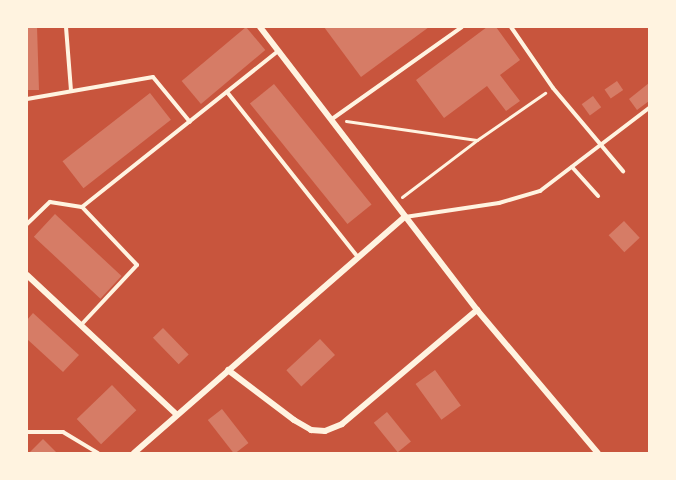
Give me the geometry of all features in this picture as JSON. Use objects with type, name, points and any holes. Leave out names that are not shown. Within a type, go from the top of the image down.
[{"type":"street","points":[[260,27],[477,310],[598,453]]},
{"type":"street","points":[[135,453],[176,414],[405,217]]},
{"type":"street","points":[[27,274],[176,414]]},
{"type":"street","points":[[228,370],[294,420],[312,430],[325,431],[342,424],[477,310]]},
{"type":"lane","points":[[66,27],[71,91]]},
{"type":"lane","points":[[332,119],[462,27]]},
{"type":"lane","points":[[511,27],[553,87],[601,148],[623,171]]},
{"type":"lane","points":[[82,207],[279,51]]},
{"type":"lane","points":[[27,99],[153,77],[190,122]]},
{"type":"lane","points":[[227,92],[358,257]]},
{"type":"lane","points":[[405,217],[499,203],[540,191],[601,148],[649,108]]},
{"type":"lane","points":[[572,167],[598,196]]},
{"type":"lane","points":[[27,224],[50,202],[82,207],[137,265],[81,325]]},
{"type":"lane","points":[[27,432],[63,432],[98,453]]},
{"type":"path","points":[[394,203],[477,140],[553,87]]},
{"type":"path","points":[[332,119],[477,140]]},
{"type":"building","points":[[27,27],[37,27],[39,90],[27,90]]},
{"type":"building","points":[[246,27],[265,50],[201,104],[182,81]]},
{"type":"building","points":[[324,27],[429,27],[361,77]]},
{"type":"building","points":[[487,27],[496,27],[520,60],[500,75],[520,101],[506,111],[487,86],[444,118],[416,80]]},
{"type":"building","points":[[617,81],[623,90],[611,99],[605,89]]},
{"type":"building","points":[[649,83],[649,101],[637,110],[629,99]]},
{"type":"building","points":[[274,84],[372,204],[347,224],[250,104]]},
{"type":"building","points":[[150,93],[171,120],[83,188],[63,161]]},
{"type":"building","points":[[593,96],[601,107],[590,116],[582,104]]},
{"type":"building","points":[[55,214],[122,276],[100,299],[34,237]]},
{"type":"building","points":[[624,221],[640,238],[624,252],[609,235]]},
{"type":"building","points":[[33,313],[79,355],[63,372],[27,339],[27,320]]},
{"type":"building","points":[[163,328],[189,355],[179,364],[153,338]]},
{"type":"building","points":[[320,339],[335,355],[301,386],[286,370]]},
{"type":"building","points":[[435,370],[461,406],[441,420],[416,384]]},
{"type":"building","points":[[112,385],[136,410],[101,444],[77,419]]},
{"type":"building","points":[[222,409],[248,443],[234,453],[208,420]]},
{"type":"building","points":[[387,412],[411,442],[398,452],[374,423]]},
{"type":"building","points":[[43,439],[57,453],[29,453]]}]
